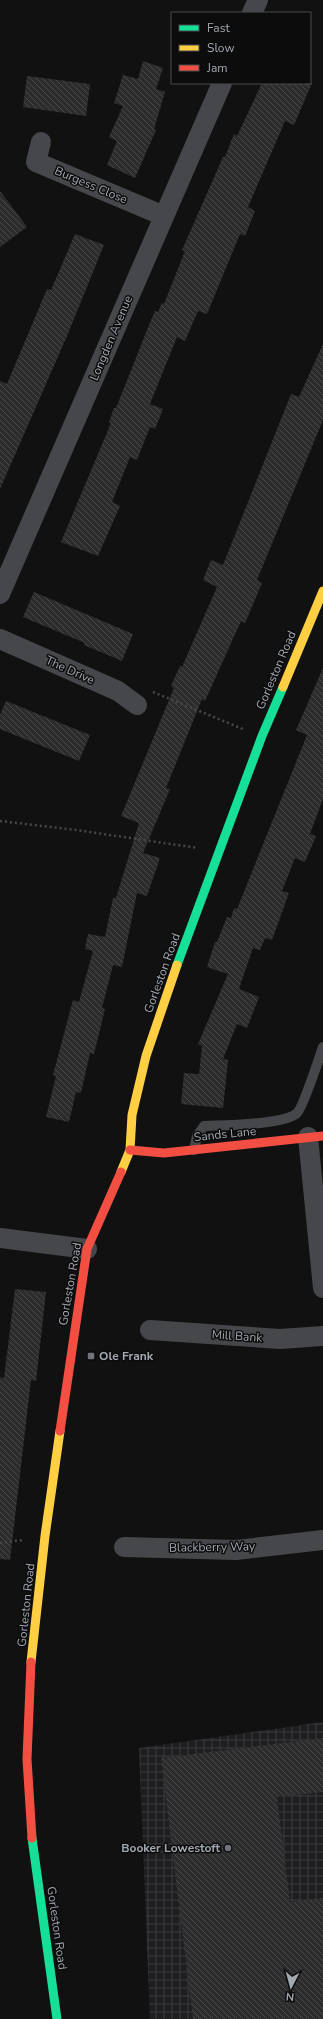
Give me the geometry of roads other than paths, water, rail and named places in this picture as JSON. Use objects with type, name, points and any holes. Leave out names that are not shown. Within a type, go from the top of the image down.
[{"type":"main road","name":"Gorleston Road","points":[[57,2019],[30,1824],[27,1759],[30,1672],[45,1536],[87,1249],[130,1150],[132,1115],[146,1056],[166,996],[262,736],[322,594]]},
{"type":"main road","name":"Sands Lane","points":[[130,1150],[164,1153],[315,1137]]},
{"type":"street","points":[[252,12],[258,0]]},
{"type":"street","name":"Longden Avenue","points":[[0,594],[222,84]]},
{"type":"street","name":"Burgess Close","points":[[41,142],[36,162],[164,216]]},
{"type":"street","name":"The Drive","points":[[0,639],[118,691],[137,705]]},
{"type":"street","points":[[315,1137],[323,1288]]},
{"type":"street","points":[[0,1238],[87,1249]]},
{"type":"street","name":"Mill Bank","points":[[150,1330],[280,1339],[323,1336]]},
{"type":"street","name":"Blackberry Way","points":[[124,1547],[236,1550],[323,1540]]},
{"type":"lane","points":[[194,1150],[197,1136],[204,1126],[260,1123],[288,1119],[298,1112],[323,1047]]},
{"type":"place","name":"Ole Frank","points":[[91,1356]]},
{"type":"place","name":"Booker Lowestoft","points":[[228,1848]]}]
